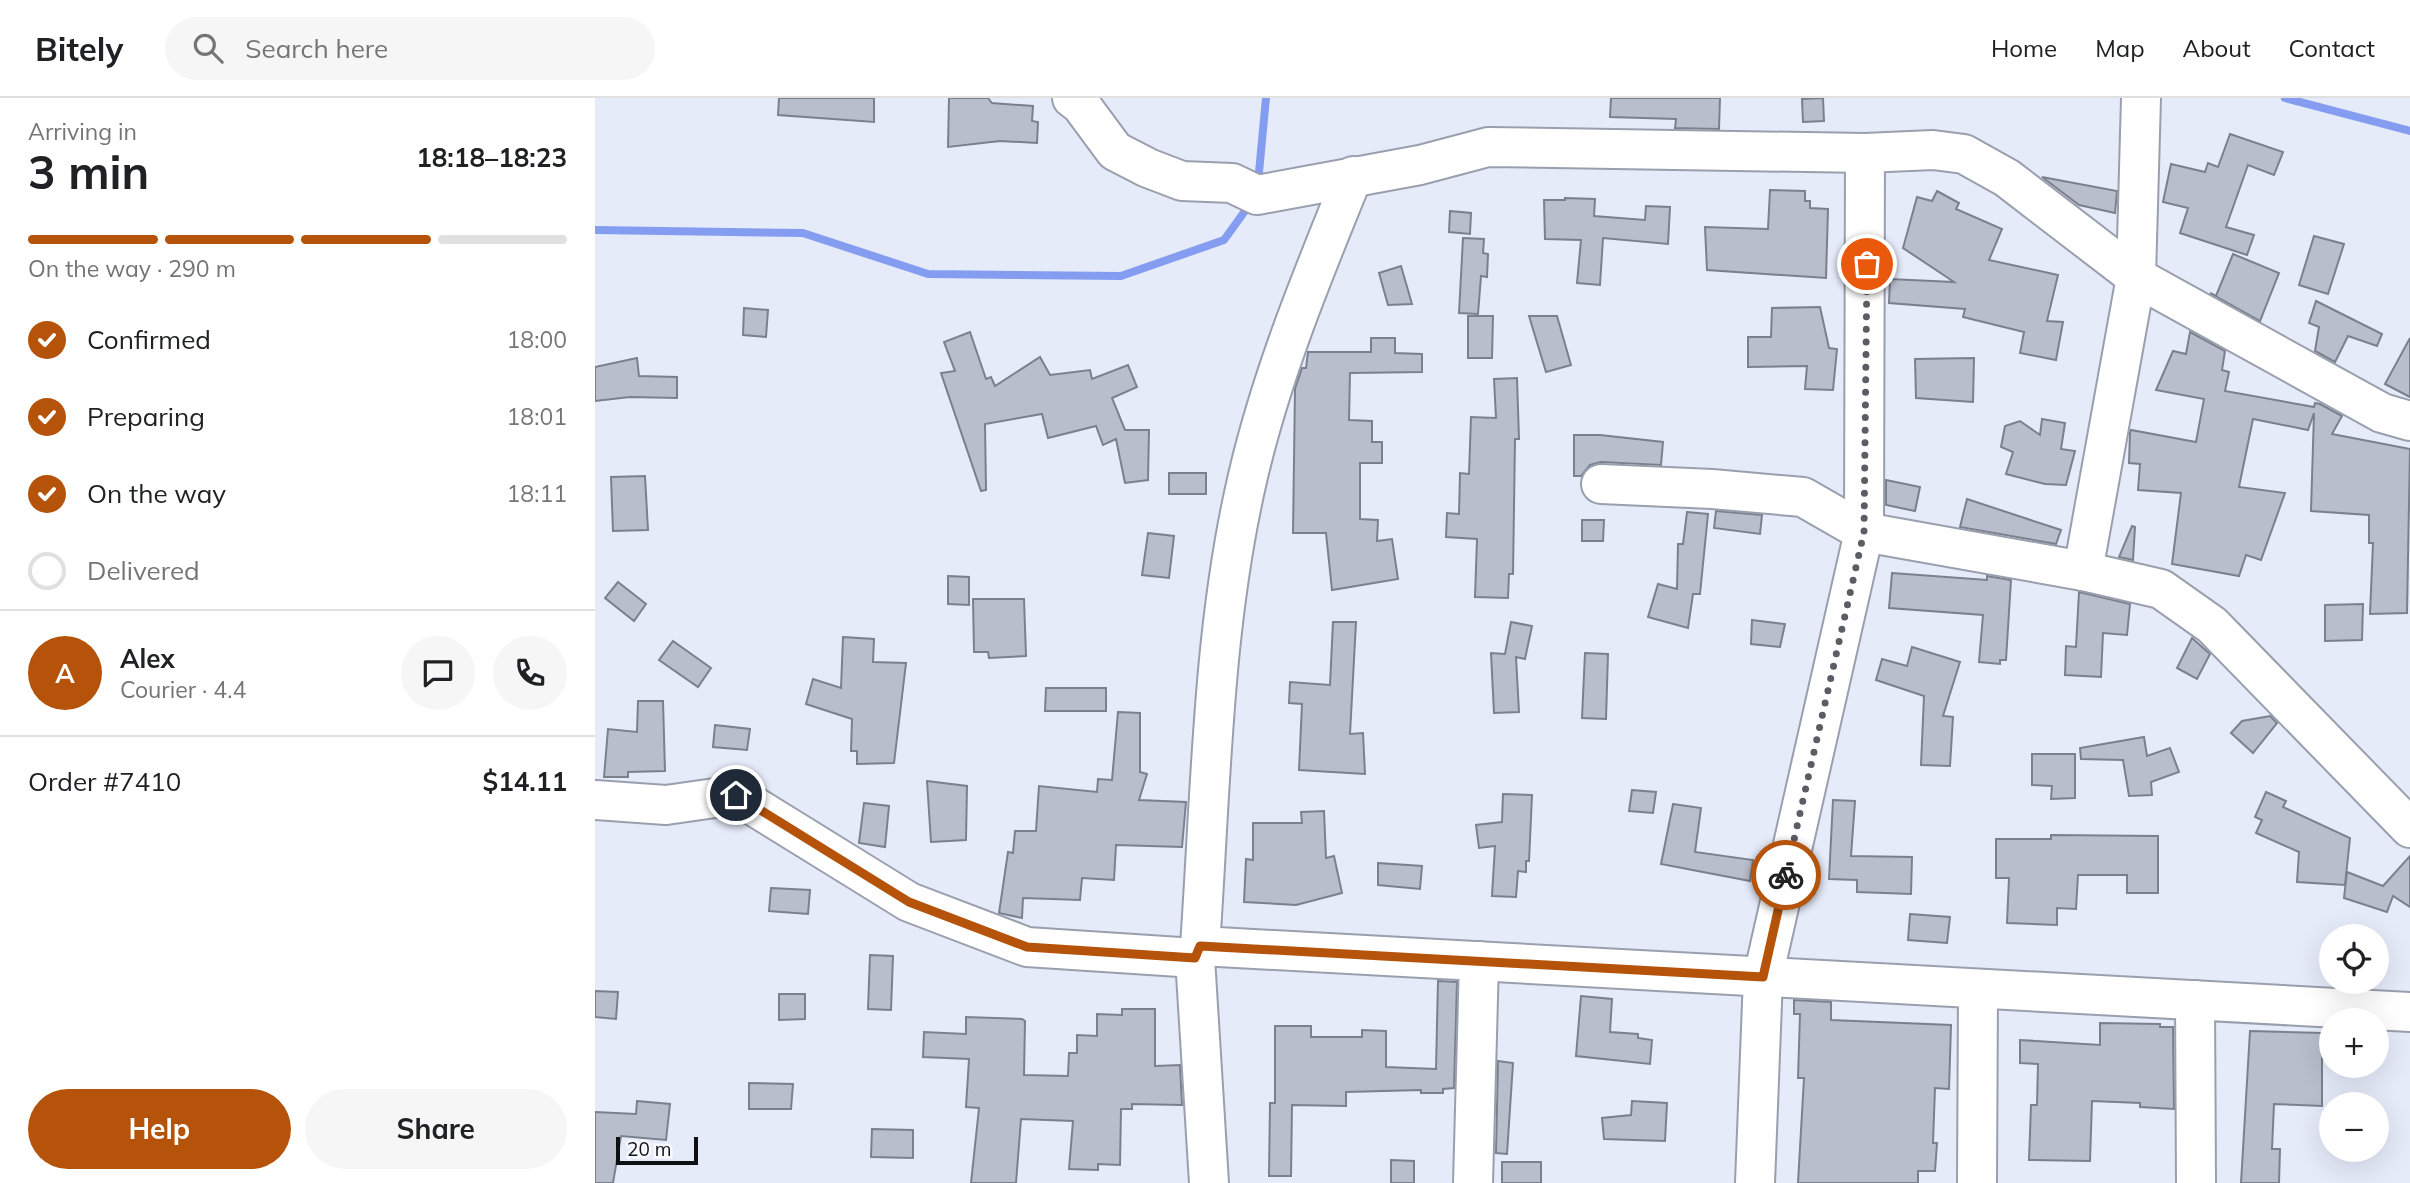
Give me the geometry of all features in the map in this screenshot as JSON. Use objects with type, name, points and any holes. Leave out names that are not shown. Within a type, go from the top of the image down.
[{"type":"street","points":[[1072,98],[1081,105],[1115,150],[1182,181],[1232,183],[1257,195],[1419,165],[1488,147],[1865,153],[1933,150],[1964,154],[2007,178],[2136,277],[2382,413],[2410,421]]},
{"type":"street","points":[[2083,571],[2136,277],[2141,98]]},
{"type":"street","points":[[1755,1183],[1763,977],[1864,532],[1865,153]]},
{"type":"street","points":[[1209,1183],[1198,952],[1224,604],[1247,477],[1278,369],[1353,176]]},
{"type":"street","points":[[1601,484],[1712,489],[1803,497],[1864,532],[2083,571],[2161,589],[2212,625],[2410,828]]},
{"type":"street","points":[[595,800],[666,805],[736,795],[909,902],[1027,947],[1479,961],[2410,1012]]},
{"type":"street","points":[[1473,1183],[1479,961]]},
{"type":"street","points":[[1977,1183],[1978,989]]},
{"type":"street","points":[[2195,1000],[2196,1183]]},
{"type":"building","points":[[779,98],[874,98],[874,122],[778,115]]},
{"type":"building","points":[[949,98],[988,98],[992,103],[1033,106],[1032,121],[1038,122],[1037,143],[1000,141],[948,147]]},
{"type":"building","points":[[1611,98],[1720,98],[1719,129],[1675,128],[1676,119],[1610,117]]},
{"type":"building","points":[[1823,98],[1824,121],[1803,122],[1802,99]]},
{"type":"building","points":[[2230,134],[2283,152],[2274,175],[2248,165],[2226,227],[2254,235],[2247,255],[2180,233],[2188,208],[2163,202],[2171,164],[2205,172],[2208,163],[2218,167]]},
{"type":"building","points":[[2042,177],[2117,191],[2115,213],[2079,205]]},
{"type":"building","points":[[1770,190],[1805,191],[1805,201],[1810,201],[1810,208],[1828,209],[1826,278],[1707,270],[1705,227],[1768,229]]},
{"type":"building","points":[[1937,191],[1959,203],[1956,209],[2002,229],[1989,260],[2058,275],[2047,321],[2063,322],[2056,360],[2020,353],[2024,332],[1963,317],[1965,309],[1889,303],[1890,279],[1954,282],[1903,248],[1917,197],[1932,201]]},
{"type":"building","points":[[1595,199],[1594,216],[1645,220],[1646,206],[1670,207],[1668,244],[1603,238],[1600,285],[1577,283],[1581,240],[1545,239],[1544,200]]},
{"type":"building","points":[[1450,211],[1471,213],[1470,234],[1449,232]]},
{"type":"building","points":[[2314,236],[2344,244],[2328,294],[2299,285]]},
{"type":"building","points":[[1463,238],[1484,239],[1483,253],[1488,254],[1487,277],[1481,276],[1478,314],[1459,313]]},
{"type":"building","points":[[2233,254],[2279,273],[2260,321],[2210,293],[2216,296]]},
{"type":"building","points":[[1401,266],[1412,304],[1388,305],[1379,273]]},
{"type":"building","points":[[2316,301],[2382,334],[2377,346],[2348,336],[2335,362],[2315,351],[2319,327],[2309,323]]},
{"type":"building","points":[[1820,307],[1829,348],[1837,349],[1833,390],[1805,389],[1807,366],[1748,367],[1748,337],[1771,337],[1772,308]]},
{"type":"building","points":[[744,308],[768,310],[766,337],[743,335]]},
{"type":"building","points":[[1468,316],[1493,316],[1492,358],[1468,358]]},
{"type":"building","points":[[1529,316],[1557,316],[1571,365],[1546,372]]},
{"type":"building","points":[[970,332],[986,379],[991,377],[995,386],[1040,357],[1050,375],[1090,370],[1092,379],[1128,365],[1137,387],[1112,398],[1125,430],[1149,430],[1148,480],[1125,483],[1116,439],[1103,445],[1096,426],[1048,438],[1042,414],[985,424],[986,490],[981,491],[941,373],[955,371],[944,342]]},
{"type":"building","points":[[2190,332],[2225,351],[2222,370],[2229,372],[2225,391],[2314,407],[2315,403],[2320,404],[2342,416],[2332,434],[2410,449],[2407,613],[2370,614],[2373,543],[2369,543],[2369,515],[2311,511],[2314,413],[2308,430],[2253,419],[2239,487],[2285,493],[2261,560],[2246,555],[2239,576],[2172,564],[2181,493],[2138,490],[2140,464],[2129,463],[2130,433],[2131,430],[2196,442],[2204,399],[2156,390],[2173,351],[2186,354]]},
{"type":"building","points":[[1371,338],[1395,338],[1395,353],[1422,354],[1422,372],[1350,373],[1349,420],[1372,421],[1372,442],[1382,442],[1382,463],[1360,463],[1360,519],[1378,520],[1377,541],[1392,539],[1398,579],[1332,590],[1326,533],[1293,533],[1295,389],[1302,368],[1306,368],[1308,352],[1371,352]]},
{"type":"building","points":[[2410,338],[2410,397],[2385,384]]},
{"type":"building","points":[[637,358],[639,376],[677,377],[677,398],[630,397],[595,401],[595,367]]},
{"type":"building","points":[[1974,358],[1973,402],[1916,398],[1915,359]]},
{"type":"building","points":[[1517,378],[1519,439],[1515,439],[1513,574],[1509,574],[1508,598],[1475,597],[1477,539],[1446,537],[1447,513],[1459,514],[1460,473],[1469,474],[1471,417],[1496,418],[1494,379]]},
{"type":"building","points":[[2042,419],[2065,423],[2061,449],[2075,451],[2066,485],[2045,484],[2006,474],[2013,452],[2001,447],[2005,426],[2020,421],[2040,435]]},
{"type":"building","points":[[1574,435],[1663,442],[1661,465],[1601,462],[1590,465],[1581,476],[1574,476]]},
{"type":"building","points":[[1169,473],[1206,473],[1206,494],[1169,494]]},
{"type":"building","points":[[645,476],[648,530],[613,531],[611,477]]},
{"type":"building","points":[[1886,480],[1920,487],[1915,511],[1886,505]]},
{"type":"building","points":[[1967,499],[2061,530],[2056,544],[1960,527]]},
{"type":"building","points":[[1716,511],[1762,515],[1760,534],[1714,528]]},
{"type":"building","points":[[1687,512],[1708,514],[1700,594],[1693,594],[1688,628],[1648,617],[1658,584],[1677,589],[1678,544],[1683,544]]},
{"type":"building","points":[[1582,520],[1604,520],[1603,541],[1582,541]]},
{"type":"building","points":[[2132,526],[2135,527],[2133,560],[2119,557]]},
{"type":"building","points":[[1148,533],[1174,536],[1169,578],[1142,575]]},
{"type":"building","points":[[1892,573],[1987,580],[1987,576],[2011,580],[2006,660],[2000,660],[2000,664],[1979,662],[1983,615],[1889,608]]},
{"type":"building","points":[[948,576],[969,577],[969,605],[948,604]]},
{"type":"building","points":[[618,582],[646,604],[634,621],[605,598]]},
{"type":"building","points":[[2079,592],[2130,604],[2127,635],[2103,633],[2101,677],[2065,675],[2066,646],[2076,647]]},
{"type":"building","points":[[973,599],[1024,599],[1026,656],[989,658],[988,652],[974,652]]},
{"type":"building","points":[[2363,604],[2362,640],[2325,641],[2325,605]]},
{"type":"building","points":[[1752,620],[1785,624],[1780,647],[1751,644]]},
{"type":"building","points":[[1333,622],[1356,622],[1350,734],[1363,733],[1365,774],[1299,770],[1302,704],[1289,703],[1290,682],[1330,685]]},
{"type":"building","points":[[1511,622],[1532,626],[1525,659],[1516,657],[1519,712],[1494,713],[1491,653],[1505,654]]},
{"type":"building","points":[[843,637],[874,639],[873,662],[906,663],[894,763],[857,764],[857,751],[851,751],[852,719],[806,704],[813,679],[841,688]]},
{"type":"building","points":[[2192,638],[2210,654],[2197,679],[2177,668]]},
{"type":"building","points":[[673,641],[711,668],[698,687],[659,660]]},
{"type":"building","points":[[1912,647],[1960,662],[1943,716],[1953,717],[1950,766],[1921,765],[1924,696],[1876,680],[1882,659],[1907,666]]},
{"type":"building","points":[[1585,653],[1608,654],[1606,719],[1582,718]]},
{"type":"building","points":[[1046,688],[1106,688],[1106,711],[1045,711]]},
{"type":"building","points":[[638,701],[663,701],[665,771],[628,772],[628,777],[604,777],[608,729],[637,732]]},
{"type":"building","points":[[1118,712],[1140,713],[1140,772],[1147,774],[1139,800],[1186,802],[1182,847],[1116,845],[1114,880],[1082,878],[1080,900],[1023,898],[1022,918],[999,913],[1008,852],[1013,853],[1015,831],[1036,831],[1039,786],[1097,792],[1098,779],[1112,780]]},
{"type":"building","points":[[2270,716],[2277,723],[2253,753],[2231,733],[2242,721]]},
{"type":"building","points":[[715,725],[750,729],[747,750],[713,747]]},
{"type":"building","points":[[2144,737],[2147,756],[2170,748],[2179,772],[2151,782],[2152,795],[2129,796],[2123,760],[2081,759],[2080,748]]},
{"type":"building","points":[[2032,754],[2075,754],[2075,798],[2051,799],[2052,786],[2032,785]]},
{"type":"building","points":[[927,781],[967,786],[966,840],[931,842]]},
{"type":"building","points":[[1632,790],[1656,792],[1653,813],[1629,811]]},
{"type":"building","points":[[2266,792],[2286,801],[2283,807],[2350,838],[2345,885],[2297,882],[2299,852],[2256,833],[2262,820],[2255,817]]},
{"type":"building","points":[[1503,794],[1532,795],[1529,861],[1526,861],[1526,872],[1518,871],[1516,897],[1492,896],[1495,846],[1479,848],[1476,825],[1502,822]]},
{"type":"building","points":[[1833,800],[1855,801],[1851,856],[1912,857],[1911,894],[1857,892],[1857,880],[1829,879]]},
{"type":"building","points":[[864,803],[889,806],[885,847],[859,843]]},
{"type":"building","points":[[1673,804],[1701,808],[1695,852],[1753,860],[1750,881],[1661,864]]},
{"type":"building","points":[[1324,811],[1326,858],[1334,856],[1342,893],[1296,905],[1244,902],[1246,859],[1253,860],[1253,823],[1302,823],[1301,812]]},
{"type":"building","points":[[2051,835],[2158,836],[2158,893],[2127,893],[2127,875],[2078,875],[2076,909],[2057,908],[2057,925],[2007,923],[2009,878],[1996,878],[1996,839],[2051,839]]},
{"type":"building","points":[[2410,856],[2410,907],[2393,896],[2387,912],[2344,898],[2347,872],[2383,886]]},
{"type":"building","points":[[1378,863],[1422,866],[1420,889],[1378,885]]},
{"type":"building","points":[[771,888],[810,890],[808,914],[769,911]]},
{"type":"building","points":[[1910,914],[1950,917],[1947,943],[1908,940]]},
{"type":"building","points":[[870,955],[893,956],[891,1010],[868,1009]]},
{"type":"building","points":[[1438,981],[1457,982],[1454,1088],[1443,1089],[1443,1093],[1421,1093],[1421,1090],[1346,1092],[1346,1106],[1292,1105],[1291,1176],[1269,1176],[1270,1103],[1275,1103],[1275,1026],[1311,1026],[1311,1037],[1362,1037],[1362,1030],[1386,1031],[1386,1067],[1436,1069]]},
{"type":"building","points":[[595,991],[618,992],[616,1019],[595,1017]]},
{"type":"building","points":[[779,994],[805,994],[805,1019],[779,1020]]},
{"type":"building","points":[[1581,996],[1612,999],[1610,1032],[1638,1034],[1638,1038],[1652,1040],[1650,1064],[1576,1056]]},
{"type":"building","points":[[1794,1000],[1831,1002],[1831,1020],[1951,1025],[1949,1089],[1935,1088],[1935,1171],[1918,1171],[1918,1183],[1798,1183],[1804,1078],[1798,1078],[1800,1014],[1794,1014]]},
{"type":"building","points":[[1122,1009],[1155,1009],[1155,1066],[1180,1065],[1182,1105],[1132,1104],[1132,1109],[1121,1109],[1120,1165],[1098,1164],[1098,1170],[1069,1169],[1073,1121],[1021,1119],[1016,1183],[971,1183],[979,1108],[966,1107],[969,1059],[923,1057],[924,1032],[966,1034],[966,1017],[1022,1019],[1025,1021],[1024,1075],[1068,1076],[1069,1053],[1077,1053],[1077,1035],[1097,1036],[1097,1014],[1122,1015]]},
{"type":"building","points":[[2100,1023],[2160,1024],[2160,1027],[2173,1027],[2174,1109],[2140,1107],[2140,1103],[2092,1101],[2090,1161],[2029,1160],[2031,1105],[2037,1105],[2038,1064],[2020,1063],[2020,1040],[2100,1045]]},
{"type":"building","points":[[2250,1031],[2319,1033],[2319,1078],[2322,1078],[2322,1092],[2319,1092],[2319,1106],[2274,1104],[2272,1149],[2280,1149],[2279,1183],[2241,1183]]},
{"type":"building","points":[[1498,1061],[1513,1063],[1507,1154],[1496,1153]]},
{"type":"building","points":[[749,1083],[793,1084],[791,1109],[749,1109]]},
{"type":"building","points":[[637,1101],[670,1104],[666,1140],[621,1136],[613,1183],[595,1183],[595,1112],[636,1114]]},
{"type":"building","points":[[1632,1101],[1667,1103],[1665,1141],[1604,1139],[1602,1118],[1631,1115]]},
{"type":"building","points":[[872,1129],[913,1130],[913,1158],[871,1157]]},
{"type":"building","points":[[1391,1160],[1414,1161],[1414,1183],[1391,1183]]},
{"type":"building","points":[[1502,1162],[1541,1162],[1541,1183],[1502,1183]]},
{"type":"waterway","points":[[1258,183],[1266,98]]},
{"type":"waterway","points":[[2285,98],[2410,131]]},
{"type":"waterway","points":[[595,230],[803,233],[928,274],[1121,276],[1224,240],[1250,204]]},
{"type":"way so far","points":[[1786,875],[1864,532],[1867,264]]},
{"type":"route","points":[[736,795],[909,902],[1027,947],[1195,958],[1200,946],[1763,977],[1786,875]]}]
